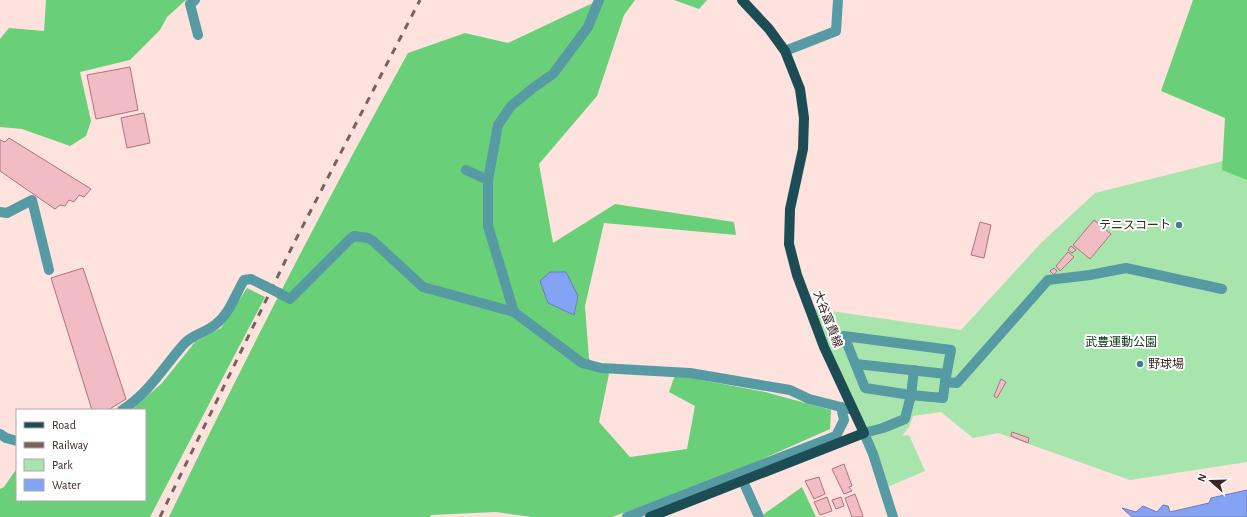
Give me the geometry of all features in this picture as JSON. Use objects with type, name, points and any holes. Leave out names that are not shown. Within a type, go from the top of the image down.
[{"type":"main road","name":"大谷富貴線","points":[[742,0],[769,29],[785,51],[800,89],[804,118],[803,149],[790,209],[789,244],[797,275],[824,346],[864,433]]},
{"type":"main road","points":[[650,517],[864,433]]},
{"type":"street","points":[[195,0],[190,4],[198,35]]},
{"type":"street","points":[[514,312],[488,226],[488,180],[498,125],[511,106],[553,74],[588,27],[599,0]]},
{"type":"street","points":[[785,51],[836,31],[838,0]]},
{"type":"street","points":[[466,170],[488,180]]},
{"type":"street","points":[[0,212],[7,213],[32,200],[49,270]]},
{"type":"street","points":[[124,409],[133,403],[151,385],[190,338],[215,326],[224,317],[244,280],[251,279],[290,299],[349,240],[354,236],[361,236],[373,241],[423,287],[514,312],[582,363],[601,368],[697,374],[790,390],[809,399],[853,410]]},
{"type":"street","points":[[856,364],[914,370],[946,378],[957,383],[1048,280],[1090,275],[1126,268],[1222,289]]},
{"type":"street","points":[[844,336],[951,350],[946,378],[943,398],[865,388],[844,336]]},
{"type":"street","points":[[893,517],[864,433],[905,419],[911,395],[914,370]]},
{"type":"street","points":[[628,517],[836,436],[844,420],[841,407]]},
{"type":"street","points":[[0,434],[6,438],[16,441]]},
{"type":"street","points":[[743,481],[758,517]]},
{"type":"green space","points":[[46,0],[186,0],[167,17],[160,30],[130,60],[80,72],[91,121],[86,136],[70,146],[22,129],[0,127],[0,39],[9,28],[44,31]]},
{"type":"green space","points":[[599,0],[635,0],[624,15],[597,96],[539,164],[553,243],[615,204],[734,222],[736,235],[604,223],[585,306],[589,359],[609,374],[599,422],[630,457],[687,449],[695,406],[669,392],[675,375],[765,392],[831,410],[830,429],[720,478],[612,517],[532,517],[496,512],[431,515],[430,517],[169,517],[285,283],[408,53],[465,33],[508,43]]},
{"type":"green space","points":[[674,0],[707,0],[699,9]]},
{"type":"green space","points":[[1193,0],[1247,0],[1247,180],[1222,170],[1225,118],[1161,91]]},
{"type":"green space","name":"武豊運動公園","points":[[1235,158],[1247,177],[1247,462],[1130,480],[998,433],[973,438],[941,412],[913,416],[909,427],[902,436],[909,435],[925,471],[885,488],[810,308],[961,330],[1041,243],[1095,193]]},
{"type":"green space","points":[[247,288],[265,297],[150,517],[0,517],[0,489],[4,487],[16,469],[16,501],[146,501],[146,409],[133,409],[162,383],[195,342],[221,328]]},
{"type":"green space","points":[[802,487],[816,517],[764,517],[764,514]]},
{"type":"water","points":[[550,272],[566,272],[578,296],[574,315],[548,303],[540,281]]},
{"type":"water","points":[[1247,490],[1247,517],[1132,517],[1122,508],[1136,512],[1143,506],[1157,512],[1163,505],[1168,506],[1170,512],[1209,503],[1211,498]]},
{"type":"building","points":[[130,67],[138,110],[96,119],[87,75]]},
{"type":"building","points":[[144,113],[150,143],[127,148],[121,118]]},
{"type":"building","points":[[9,138],[91,189],[84,197],[79,195],[74,202],[69,200],[65,206],[60,205],[55,209],[0,171],[0,140],[5,142]]},
{"type":"building","points":[[1094,220],[1111,234],[1090,259],[1073,245]]},
{"type":"building","points":[[980,222],[991,225],[984,258],[971,255]]},
{"type":"building","points":[[1071,246],[1076,250],[1072,253],[1068,250]]},
{"type":"building","points":[[1068,252],[1074,257],[1060,271],[1056,266]]},
{"type":"building","points":[[83,268],[126,399],[110,409],[92,409],[51,278]]},
{"type":"building","points":[[1054,268],[1057,271],[1054,275],[1050,271]]},
{"type":"building","points":[[1001,379],[1006,382],[997,398],[994,396]]},
{"type":"building","points":[[1012,432],[1029,438],[1028,443],[1011,436]]},
{"type":"building","points":[[844,464],[852,486],[849,487],[852,491],[844,494],[832,469]]},
{"type":"building","points":[[819,477],[825,494],[814,499],[805,481]]},
{"type":"building","points":[[855,494],[863,516],[862,517],[852,517],[845,498]]},
{"type":"building","points":[[827,497],[832,511],[820,515],[814,502]]},
{"type":"building","points":[[841,497],[844,506],[836,509],[832,500]]},
{"type":"railway","points":[[160,517],[294,243],[420,0]]},
{"type":"place","name":"テニスコート","points":[[1179,225]]},
{"type":"place","name":"野球場","points":[[1140,364]]}]
